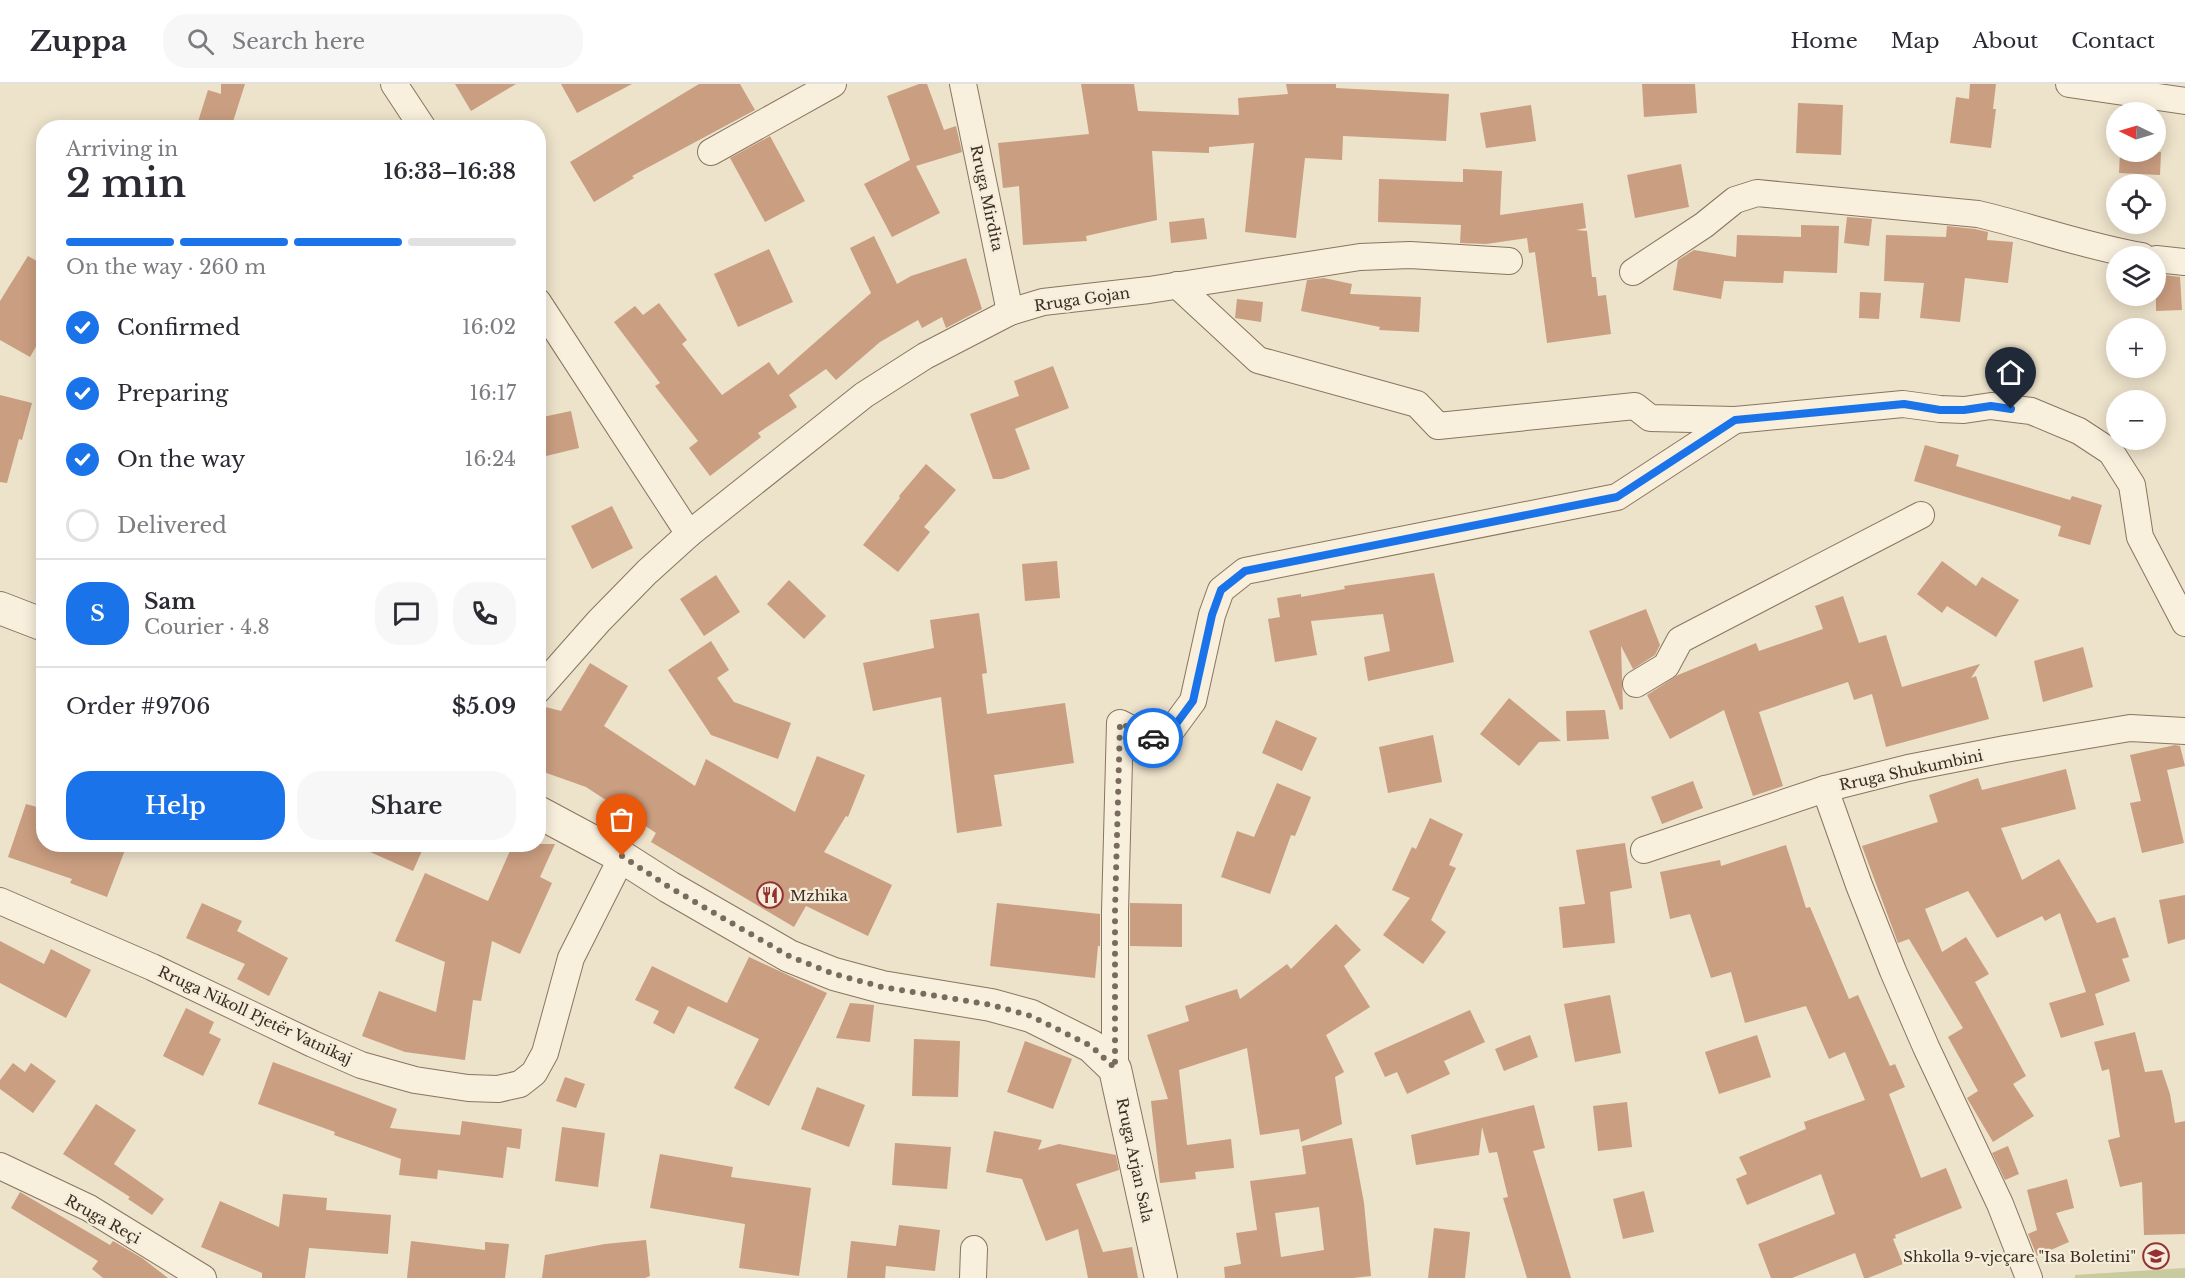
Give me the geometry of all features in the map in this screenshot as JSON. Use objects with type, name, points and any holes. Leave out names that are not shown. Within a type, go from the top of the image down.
[{"type":"street","points":[[394,84],[418,120]]},
{"type":"street","points":[[711,152],[833,84]]},
{"type":"street","name":"Rruga Mirdita","points":[[963,84],[1010,312]]},
{"type":"street","points":[[2069,84],[2185,101]]},
{"type":"street","points":[[1633,272],[1704,225],[1735,200],[1757,193],[1978,214],[2106,250]]},
{"type":"street","name":"Rruga Gojan","points":[[546,681],[631,588],[689,534],[864,394],[925,356],[1010,312],[1043,302],[1177,285],[1360,257],[1410,255],[1509,261]]},
{"type":"street","points":[[2166,260],[2185,262]]},
{"type":"street","points":[[1177,285],[1258,360],[1417,404],[1438,426],[1635,406],[1650,418],[1735,420],[1904,404],[1940,410],[1964,410],[1991,406],[2031,411],[2079,431],[2111,452],[2132,485],[2140,537],[2185,623]]},
{"type":"street","points":[[549,336],[689,534]]},
{"type":"street","points":[[1115,1068],[1115,900],[1120,723],[1149,738],[1165,739],[1193,701],[1212,615],[1221,590],[1245,571],[1617,497],[1735,420]]},
{"type":"street","points":[[1636,684],[1666,666],[1680,640],[1921,515]]},
{"type":"street","points":[[0,608],[36,622]]},
{"type":"street","name":"Rruga Shukumbini","points":[[1644,850],[1825,789],[1908,768],[2130,728],[2185,730]]},
{"type":"street","points":[[1825,789],[1893,971],[2000,1204],[2029,1278]]},
{"type":"street","points":[[546,816],[622,856],[669,887],[789,956],[834,974],[873,984],[992,1005],[1031,1016],[1091,1046],[1115,1068]]},
{"type":"street","name":"Rruga Nikoll Pjetër Vatnikaj","points":[[0,901],[152,967],[361,1065],[415,1080],[498,1089],[520,1084],[534,1073],[545,1053],[571,958],[622,856]]},
{"type":"street","name":"Rruga Arjan Sala","points":[[1115,1068],[1161,1278]]},
{"type":"street","name":"Rruga Reçi","points":[[0,1166],[88,1208],[203,1278]]},
{"type":"street","points":[[973,1278],[974,1249]]},
{"type":"green space","points":[[2185,1268],[2185,1278],[2075,1278],[2075,1275]]},
{"type":"building","points":[[221,84],[245,84],[234,120],[199,120],[208,90],[221,94]]},
{"type":"building","points":[[455,84],[516,84],[471,111]]},
{"type":"building","points":[[561,84],[632,84],[577,113]]},
{"type":"building","points":[[699,84],[740,84],[755,110],[632,176],[634,178],[594,202],[570,162]]},
{"type":"building","points":[[919,84],[927,84],[944,130],[956,126],[962,152],[916,166],[940,213],[892,237],[864,184],[910,160],[887,96]]},
{"type":"building","points":[[1081,84],[1134,84],[1138,111],[1239,115],[1238,98],[1288,94],[1286,84],[1336,84],[1336,88],[1449,94],[1446,141],[1343,136],[1342,160],[1305,158],[1296,238],[1245,232],[1254,143],[1209,147],[1209,153],[1152,151],[1157,220],[1086,236],[1087,241],[1023,245],[1019,186],[1003,188],[998,143],[1089,134]]},
{"type":"building","points":[[1642,84],[1695,84],[1697,113],[1644,117]]},
{"type":"building","points":[[1970,84],[1996,84],[1993,109],[1996,109],[1991,148],[1950,143],[1956,97],[1969,99]]},
{"type":"building","points":[[1798,103],[1843,105],[1841,155],[1796,153]]},
{"type":"building","points":[[1531,105],[1536,141],[1486,148],[1480,113]]},
{"type":"building","points":[[770,136],[805,201],[765,222],[730,158]]},
{"type":"building","points":[[2120,162],[2161,162],[2160,174],[2119,173]]},
{"type":"building","points":[[1681,164],[1689,207],[1635,218],[1627,175]]},
{"type":"building","points":[[1463,169],[1502,171],[1500,215],[1583,203],[1586,228],[1576,230],[1587,231],[1592,277],[1596,277],[1598,296],[1606,295],[1611,334],[1547,343],[1535,252],[1529,253],[1527,238],[1486,244],[1460,243],[1461,225],[1378,222],[1379,179],[1463,182]]},
{"type":"building","points":[[1847,217],[1872,219],[1869,246],[1844,243]]},
{"type":"building","points":[[1204,218],[1207,239],[1171,243],[1169,222]]},
{"type":"building","points":[[1801,225],[1839,226],[1837,273],[1784,271],[1783,283],[1724,281],[1721,299],[1673,290],[1678,260],[1694,250],[1736,257],[1737,235],[1801,237]]},
{"type":"building","points":[[1947,226],[1988,232],[1987,240],[2013,242],[2008,283],[1965,278],[1960,322],[1920,318],[1924,283],[1884,281],[1886,235],[1946,237]]},
{"type":"building","points":[[874,236],[897,284],[911,276],[966,258],[982,309],[946,328],[942,317],[922,328],[918,320],[880,342],[836,380],[826,369],[789,395],[797,407],[758,433],[761,437],[710,476],[689,448],[698,441],[655,386],[660,383],[614,322],[635,306],[643,315],[659,303],[687,340],[682,344],[722,395],[769,362],[778,375],[871,293],[850,248]]},
{"type":"building","points":[[769,249],[793,302],[738,327],[714,274]]},
{"type":"building","points":[[28,256],[36,260],[36,347],[30,357],[0,340],[0,301]]},
{"type":"building","points":[[2166,275],[2180,277],[2182,310],[2156,311],[2156,306],[2166,306]]},
{"type":"building","points":[[1324,278],[1352,284],[1350,294],[1421,297],[1419,332],[1379,330],[1380,327],[1301,311],[1307,280]]},
{"type":"building","points":[[1860,292],[1881,293],[1879,319],[1859,318]]},
{"type":"building","points":[[1237,299],[1263,302],[1261,322],[1235,318]]},
{"type":"building","points":[[1053,366],[1069,408],[1015,429],[1030,469],[1002,479],[993,479],[970,414],[1019,396],[1014,381]]},
{"type":"building","points":[[0,395],[32,403],[7,483],[0,482]]},
{"type":"building","points":[[571,411],[579,448],[546,456],[546,416]]},
{"type":"building","points":[[1925,445],[1959,455],[1956,466],[2070,500],[2072,496],[2102,505],[2090,545],[2058,536],[2061,526],[1914,481]]},
{"type":"building","points":[[926,464],[956,490],[924,527],[930,532],[898,572],[863,545]]},
{"type":"building","points":[[612,506],[633,548],[592,569],[571,526]]},
{"type":"building","points":[[1057,561],[1060,598],[1025,601],[1022,564]]},
{"type":"building","points":[[1942,561],[1976,586],[1982,577],[2019,600],[1996,637],[1947,606],[1942,613],[1917,594]]},
{"type":"building","points":[[1434,573],[1454,662],[1368,681],[1364,657],[1390,651],[1383,614],[1311,621],[1317,655],[1275,662],[1268,619],[1280,617],[1277,598],[1301,594],[1301,597],[1345,589],[1344,586]]},
{"type":"building","points":[[716,575],[740,612],[704,636],[680,599]]},
{"type":"building","points":[[789,580],[826,616],[804,639],[767,604]]},
{"type":"building","points":[[1843,596],[1859,643],[1886,635],[1902,687],[1980,664],[1971,678],[1976,676],[1989,719],[1886,747],[1872,694],[1854,700],[1848,682],[1759,712],[1783,786],[1753,796],[1724,710],[1670,739],[1647,695],[1678,675],[1756,643],[1759,651],[1823,629],[1815,606]]},
{"type":"building","points":[[1646,609],[1660,645],[1655,655],[1633,669],[1621,646],[1623,709],[1620,710],[1589,631]]},
{"type":"building","points":[[979,613],[987,673],[982,674],[987,714],[1065,703],[1074,763],[994,775],[1002,826],[957,833],[941,697],[873,711],[863,663],[934,648],[930,620]]},
{"type":"building","points":[[711,641],[729,670],[717,678],[734,702],[791,723],[778,759],[711,735],[668,670]]},
{"type":"building","points":[[2083,647],[2093,687],[2043,702],[2034,661]]},
{"type":"building","points":[[590,663],[628,686],[604,726],[695,786],[706,759],[795,812],[817,756],[865,775],[848,817],[846,816],[824,852],[892,885],[868,936],[806,906],[794,927],[651,842],[656,833],[586,787],[546,773],[546,707],[561,711]]},
{"type":"building","points":[[1509,698],[1561,741],[1539,742],[1519,766],[1480,734]]},
{"type":"building","points":[[1605,710],[1609,739],[1567,741],[1566,711]]},
{"type":"building","points":[[1276,720],[1317,738],[1302,771],[1262,753]]},
{"type":"building","points":[[1433,735],[1442,782],[1388,793],[1379,747]]},
{"type":"building","points":[[2175,745],[2180,746],[2185,766],[2167,770],[2184,843],[2142,853],[2130,803],[2141,801],[2130,755]]},
{"type":"building","points":[[2066,769],[2076,809],[2001,828],[2022,880],[2059,859],[2097,923],[2115,917],[2129,957],[2122,959],[2130,981],[2095,994],[2104,1025],[2061,1038],[2049,1003],[2086,992],[2060,913],[2045,921],[2042,916],[1997,938],[1968,891],[1925,909],[1942,952],[1966,937],[1989,974],[1975,982],[2026,1076],[2013,1084],[2034,1116],[1993,1142],[1967,1098],[1978,1091],[1948,1037],[1963,1028],[1909,939],[1898,943],[1862,846],[1938,822],[1929,795],[1978,778],[1982,790]]},
{"type":"building","points":[[1693,781],[1703,808],[1662,824],[1651,797]]},
{"type":"building","points":[[1277,783],[1311,797],[1295,836],[1291,835],[1270,894],[1221,877],[1237,831],[1254,837]]},
{"type":"building","points":[[26,804],[36,807],[36,852],[124,852],[107,897],[70,883],[72,879],[8,857]]},
{"type":"building","points":[[1430,818],[1463,834],[1449,865],[1456,868],[1431,920],[1446,932],[1423,964],[1383,935],[1410,898],[1392,890],[1412,847],[1416,849]]},
{"type":"building","points":[[1625,843],[1632,888],[1610,892],[1615,943],[1563,948],[1559,907],[1585,904],[1576,850]]},
{"type":"building","points":[[546,844],[555,844],[540,877],[552,883],[520,954],[492,941],[481,1001],[473,1000],[465,1060],[405,1052],[362,1036],[379,991],[436,1012],[445,962],[395,941],[425,873],[488,901],[509,852],[546,852]]},
{"type":"building","points":[[1786,845],[1806,908],[1810,907],[1849,999],[1858,995],[1890,1066],[1895,1064],[1905,1087],[1889,1094],[1921,1178],[1946,1168],[1962,1208],[1895,1235],[1896,1238],[1893,1239],[1903,1264],[1868,1278],[1864,1278],[1855,1253],[1792,1278],[1771,1278],[1758,1244],[1835,1214],[1821,1174],[1747,1205],[1736,1179],[1747,1174],[1739,1157],[1806,1129],[1804,1122],[1865,1100],[1845,1052],[1829,1059],[1806,1006],[1745,1023],[1731,972],[1711,978],[1690,914],[1670,919],[1660,872],[1720,860],[1721,866]]},
{"type":"building","points":[[370,852],[421,852],[413,871]]},
{"type":"building","points":[[2185,895],[2185,939],[2168,944],[2159,900]]},
{"type":"building","points":[[202,903],[242,921],[237,931],[288,958],[269,996],[237,979],[245,964],[186,938]]},
{"type":"building","points":[[997,903],[1100,914],[1100,946],[1098,946],[1095,978],[990,966]]},
{"type":"building","points":[[1130,903],[1182,904],[1182,947],[1130,946]]},
{"type":"building","points":[[1336,924],[1361,950],[1344,966],[1370,1007],[1326,1035],[1344,1072],[1335,1077],[1342,1124],[1301,1142],[1299,1129],[1260,1135],[1247,1048],[1179,1070],[1187,1145],[1231,1139],[1234,1168],[1195,1172],[1196,1179],[1160,1183],[1151,1101],[1168,1099],[1147,1035],[1189,1021],[1185,1006],[1237,989],[1240,999],[1287,964],[1291,969]]},
{"type":"building","points":[[0,941],[44,964],[51,949],[91,970],[66,1018],[0,983]]},
{"type":"building","points":[[749,957],[827,993],[769,1106],[734,1088],[759,1039],[688,1006],[674,1034],[653,1023],[659,1011],[635,1000],[652,966],[727,1003]]},
{"type":"building","points":[[1610,995],[1621,1053],[1575,1062],[1564,1004]]},
{"type":"building","points":[[850,1003],[874,1005],[870,1042],[836,1038]]},
{"type":"building","points":[[186,1008],[214,1022],[209,1033],[221,1039],[203,1076],[163,1056]]},
{"type":"building","points":[[1470,1010],[1485,1042],[1444,1061],[1450,1074],[1407,1094],[1397,1072],[1385,1077],[1374,1053]]},
{"type":"building","points":[[2135,1032],[2145,1072],[2162,1070],[2170,1094],[2175,1123],[2185,1121],[2185,1234],[2144,1235],[2142,1182],[2120,1187],[2108,1140],[2120,1137],[2109,1069],[2102,1071],[2094,1042]]},
{"type":"building","points":[[1530,1035],[1538,1057],[1504,1071],[1495,1049]]},
{"type":"building","points":[[1757,1035],[1771,1077],[1719,1094],[1705,1052]]},
{"type":"building","points":[[914,1039],[960,1041],[958,1097],[912,1096]]},
{"type":"building","points":[[1025,1041],[1072,1059],[1053,1109],[1007,1092]]},
{"type":"building","points":[[273,1062],[397,1109],[390,1128],[460,1135],[462,1121],[522,1129],[520,1149],[507,1147],[503,1178],[438,1170],[437,1179],[399,1175],[401,1159],[258,1104]]},
{"type":"building","points":[[13,1063],[25,1072],[31,1063],[56,1081],[33,1113],[0,1089],[0,1080]]},
{"type":"building","points":[[565,1077],[585,1084],[576,1108],[556,1101]]},
{"type":"building","points":[[817,1087],[865,1105],[849,1147],[801,1129]]},
{"type":"building","points":[[1627,1102],[1632,1147],[1598,1151],[1593,1106]]},
{"type":"building","points":[[96,1104],[136,1130],[114,1164],[164,1199],[152,1215],[128,1199],[130,1197],[63,1154]]},
{"type":"building","points":[[1534,1105],[1545,1148],[1533,1151],[1571,1278],[1527,1278],[1503,1198],[1508,1197],[1497,1152],[1489,1153],[1482,1127],[1479,1155],[1416,1165],[1411,1135]]},
{"type":"building","points":[[562,1127],[605,1133],[598,1187],[555,1181]]},
{"type":"building","points":[[994,1131],[1042,1140],[1038,1150],[1059,1144],[1116,1155],[1119,1170],[1076,1184],[1103,1252],[1132,1247],[1138,1278],[1088,1278],[1078,1229],[1046,1241],[1022,1179],[986,1172]]},
{"type":"building","points":[[1352,1138],[1364,1203],[1371,1276],[1225,1278],[1224,1267],[1241,1264],[1236,1233],[1257,1230],[1250,1181],[1306,1174],[1302,1146]],"holes":[[[1319,1207],[1324,1250],[1281,1257],[1275,1213]]]},
{"type":"building","points":[[895,1143],[951,1147],[947,1189],[892,1185]]},
{"type":"building","points":[[2008,1146],[2019,1174],[2005,1180],[1992,1153]]},
{"type":"building","points":[[660,1154],[733,1167],[731,1177],[811,1188],[799,1276],[739,1268],[745,1224],[650,1208]]},
{"type":"building","points":[[2067,1179],[2074,1208],[2056,1213],[2069,1242],[2037,1256],[2028,1234],[2037,1230],[2027,1190]]},
{"type":"building","points":[[1644,1191],[1654,1232],[1623,1239],[1613,1199]]},
{"type":"building","points":[[20,1192],[110,1245],[113,1241],[142,1258],[168,1278],[103,1278],[92,1269],[98,1261],[11,1208]]},
{"type":"building","points":[[283,1194],[327,1198],[326,1210],[391,1215],[388,1254],[309,1248],[305,1278],[262,1278],[262,1273],[201,1247],[220,1201],[279,1227]]},
{"type":"building","points":[[899,1225],[940,1230],[935,1271],[886,1266],[885,1278],[847,1278],[851,1241],[896,1246]]},
{"type":"building","points":[[1434,1228],[1470,1232],[1465,1278],[1428,1278]]},
{"type":"building","points":[[646,1240],[650,1276],[645,1278],[542,1278],[545,1255],[605,1244]]},
{"type":"building","points":[[411,1241],[485,1250],[485,1242],[509,1244],[505,1278],[407,1278]]},
{"type":"way so far","points":[[622,856],[669,887],[789,956],[834,974],[882,987],[992,1005],[1031,1016],[1091,1046],[1115,1068],[1115,911],[1120,723],[1153,738]]},
{"type":"place","name":"Mzhika","points":[[770,895]]},
{"type":"place","name":"Shkolla 9-vjeçare \"Isa Boletini\"","points":[[2156,1256]]},
{"type":"route","points":[[1153,738],[1165,739],[1193,701],[1212,615],[1221,590],[1245,571],[1617,497],[1735,420],[1904,404],[1940,410],[1964,410],[1991,406],[2011,409]]}]
